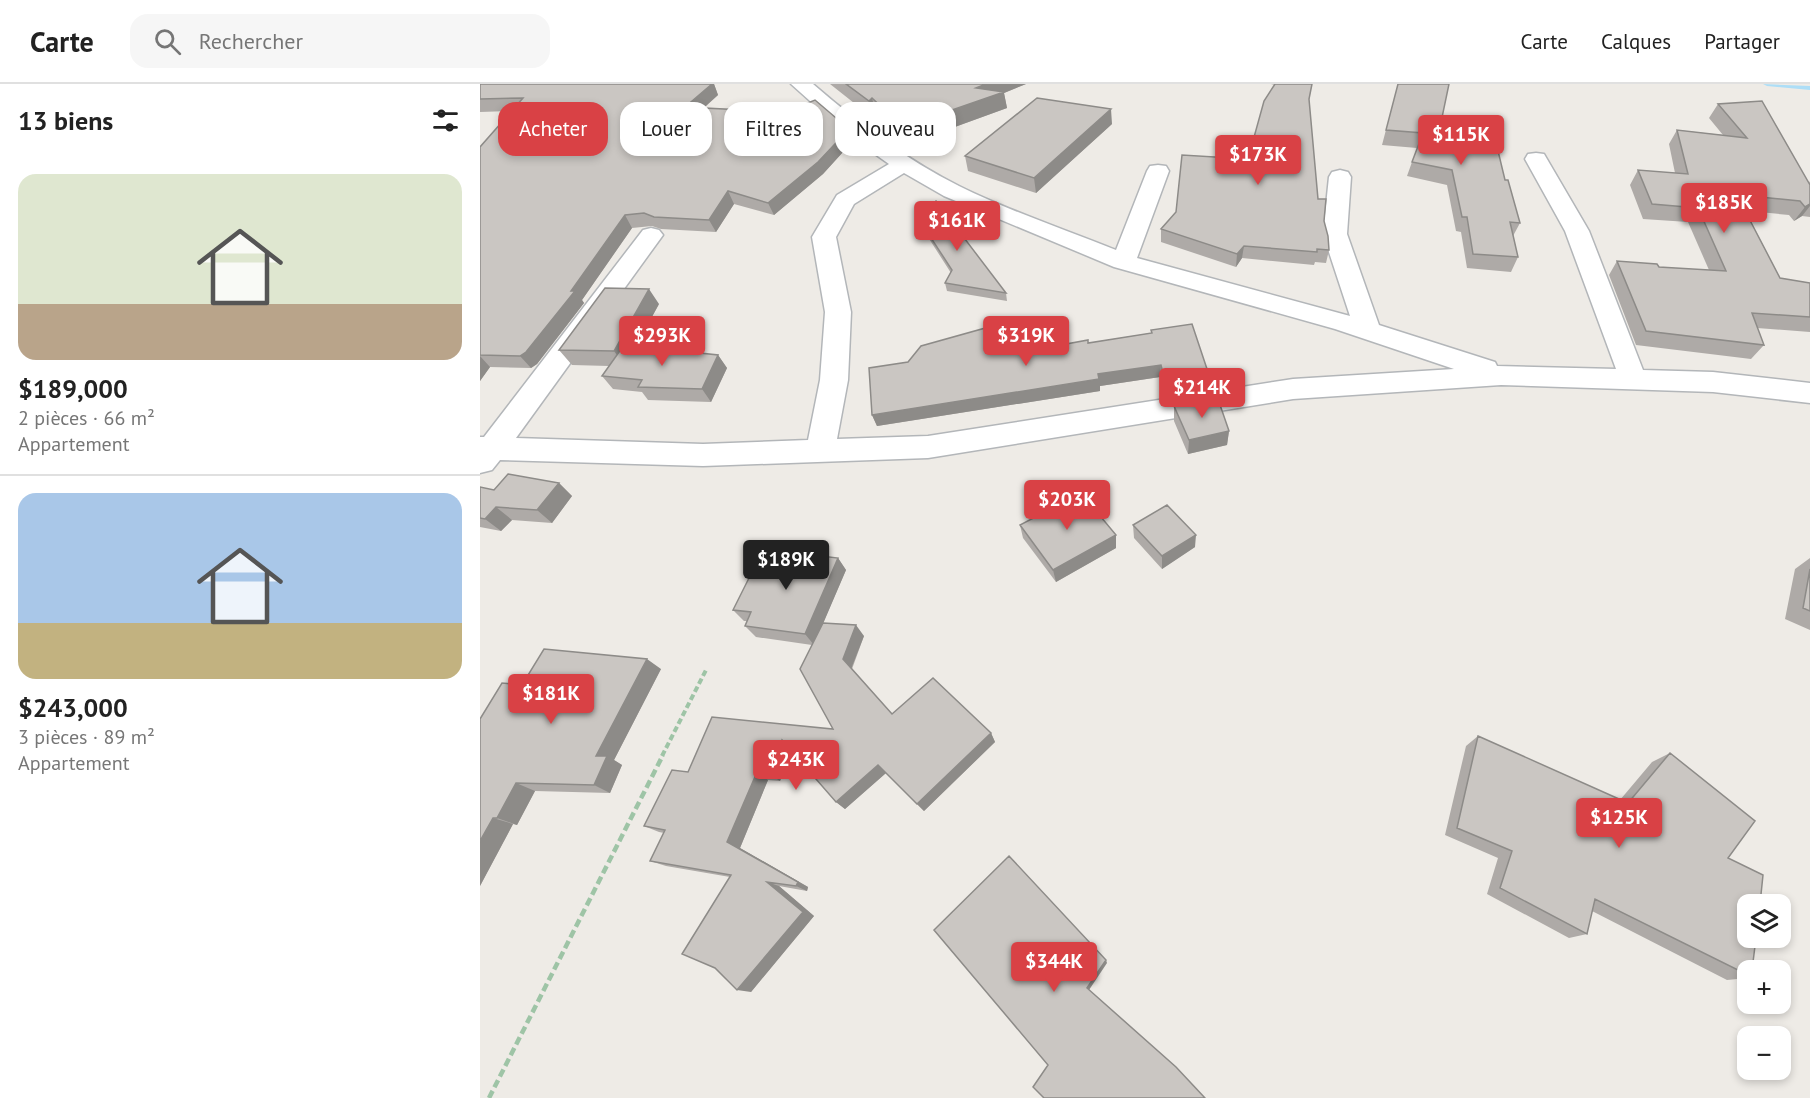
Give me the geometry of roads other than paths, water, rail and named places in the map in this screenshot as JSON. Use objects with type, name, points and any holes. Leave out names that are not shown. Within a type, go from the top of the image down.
[{"type":"street","points":[[801,84],[855,131],[904,164],[952,191],[1123,262],[1368,331],[1501,375]]},
{"type":"street","points":[[1536,159],[1577,231],[1632,379]]},
{"type":"street","points":[[820,451],[834,380],[838,312],[824,237],[845,200],[904,164]]},
{"type":"street","points":[[1123,262],[1158,171]]},
{"type":"street","points":[[1340,177],[1335,234],[1368,331]]},
{"type":"street","points":[[484,453],[651,235]]},
{"type":"street","points":[[484,453],[703,455],[928,447],[1293,389],[1501,375],[1713,382],[1810,393]]},
{"type":"waterway","points":[[1767,84],[1810,88]]}]
